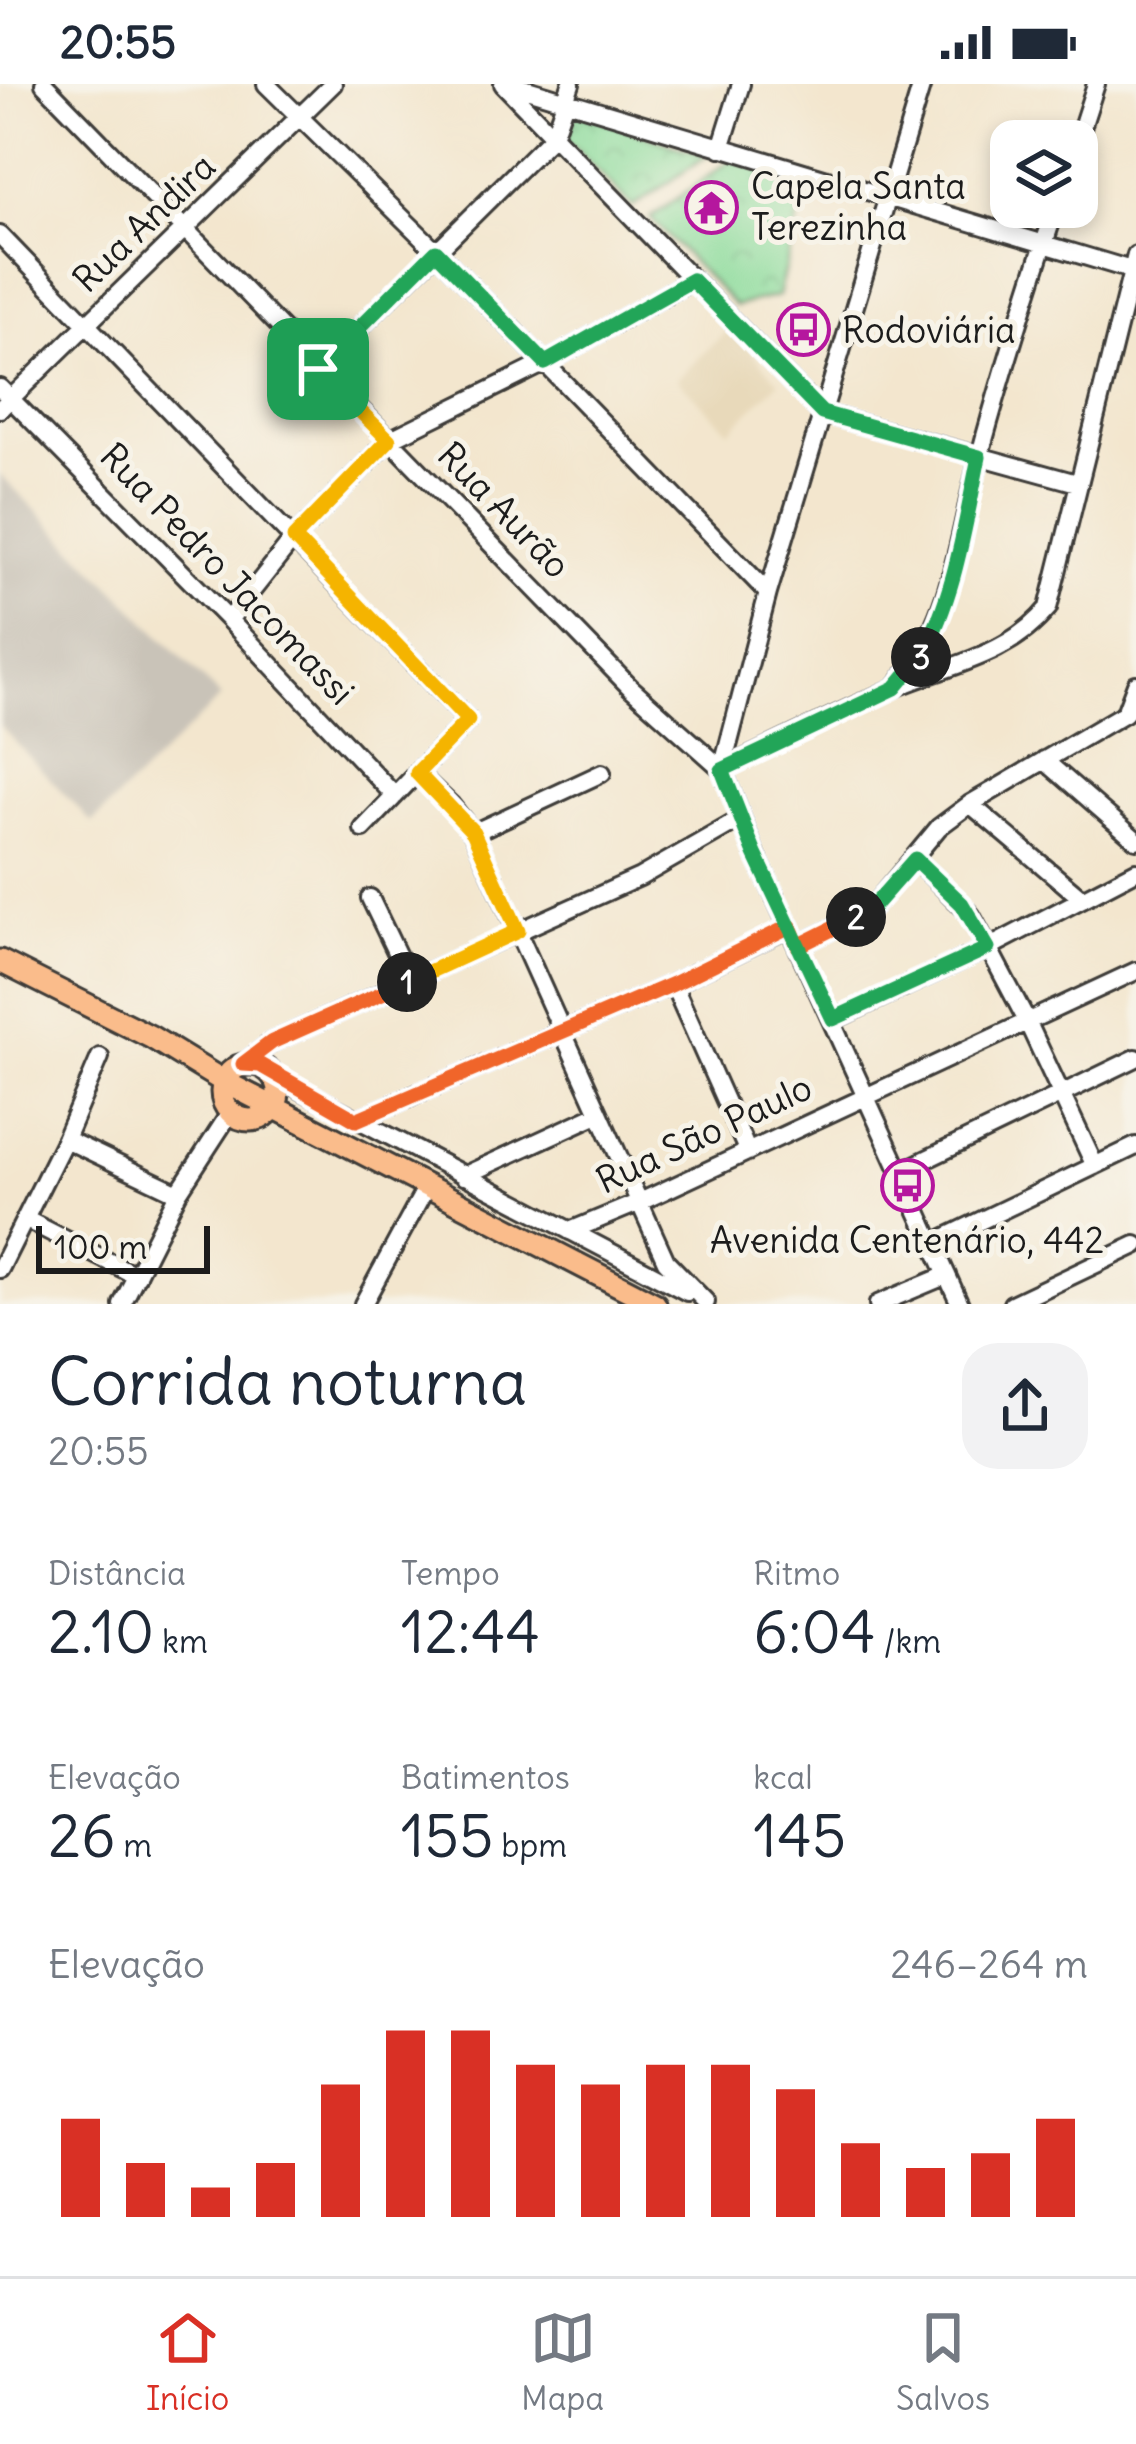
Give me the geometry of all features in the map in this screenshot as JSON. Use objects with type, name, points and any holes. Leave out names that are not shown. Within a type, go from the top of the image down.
[{"type":"main road","points":[[0,961],[151,1037],[223,1082],[655,1304]]},
{"type":"main road","points":[[243,1064],[260,1065],[273,1075],[278,1091],[268,1114],[249,1120],[230,1113],[222,1098],[223,1082],[243,1064]]},
{"type":"street","name":"Rua Aurão","points":[[44,84],[630,687],[722,770]]},
{"type":"street","points":[[266,84],[436,251],[767,593]]},
{"type":"street","name":"Rua Andira","points":[[4,399],[185,232],[333,84]]},
{"type":"street","points":[[507,84],[569,92],[721,148],[1044,244],[1134,263],[1048,608],[1031,629],[990,655],[895,688],[722,770]]},
{"type":"street","points":[[507,84],[822,413],[1077,483]]},
{"type":"street","points":[[721,148],[741,84]]},
{"type":"street","points":[[922,84],[767,593],[722,770],[960,1304]]},
{"type":"street","points":[[1084,120],[1096,84]]},
{"type":"street","points":[[318,369],[553,136],[569,92]]},
{"type":"street","points":[[895,688],[920,658],[937,624],[979,457],[1049,228]]},
{"type":"street","points":[[0,235],[468,720],[364,829]]},
{"type":"street","points":[[229,620],[294,538],[389,440],[545,363],[692,280]]},
{"type":"street","name":"Rua Pedro Jacomassi","points":[[4,399],[229,620],[395,796]]},
{"type":"street","points":[[798,946],[871,909],[939,827],[970,804],[1044,760],[1131,719],[1136,684]]},
{"type":"street","points":[[1044,760],[1136,840]]},
{"type":"street","points":[[417,773],[473,832],[666,1261],[709,1303]]},
{"type":"street","points":[[473,832],[602,773]]},
{"type":"street","points":[[970,804],[1080,897]]},
{"type":"street","points":[[243,1064],[272,1042],[640,877],[741,819]]},
{"type":"street","points":[[915,859],[962,904],[988,948],[1095,1166]]},
{"type":"street","points":[[833,1019],[988,948],[1136,871]]},
{"type":"street","points":[[370,898],[410,981]]},
{"type":"street","points":[[356,1120],[673,984],[790,926]]},
{"type":"street","name":"Rua São Paulo","points":[[570,1231],[1136,970]]},
{"type":"street","points":[[673,984],[748,1152]]},
{"type":"street","points":[[0,1269],[100,1057]]},
{"type":"street","points":[[900,1172],[1136,1058]]},
{"type":"street","points":[[273,1075],[709,1303]]},
{"type":"street","points":[[122,1304],[178,1193],[230,1113]]},
{"type":"street","points":[[463,1177],[598,1114]]},
{"type":"street","points":[[65,1139],[178,1193]]},
{"type":"street","points":[[934,1243],[1136,1146]]},
{"type":"street","points":[[363,1304],[427,1186]]},
{"type":"street","points":[[25,1219],[137,1276]]},
{"type":"street","points":[[1012,1304],[1136,1245]]},
{"type":"street","points":[[878,1304],[947,1275]]},
{"type":"shaded area","points":[[730,328],[779,382],[729,431],[677,379]]},
{"type":"shaded area","points":[[0,474],[221,697],[92,823],[0,726]]},
{"type":"green space","points":[[577,112],[707,156],[633,207],[566,139]]},
{"type":"green space","points":[[731,160],[807,183],[778,296],[735,306],[650,218]]},
{"type":"place","name":"Capela Santa Terezinha","points":[[712,207]]},
{"type":"place","name":"Rodoviária","points":[[803,330]]},
{"type":"place","name":"Avenida Centenário, 442","points":[[907,1185]]},
{"type":"route","points":[[318,369],[389,440],[294,538],[468,720],[417,773],[473,832],[518,931],[272,1042],[243,1064],[260,1065],[356,1120],[673,984],[790,926],[798,946],[871,909],[915,859],[962,904],[988,948],[833,1019],[798,946],[790,926],[755,854],[722,770],[895,688],[920,658],[937,624],[960,547],[979,457],[822,413],[692,280],[545,363],[436,251],[318,369]]}]
